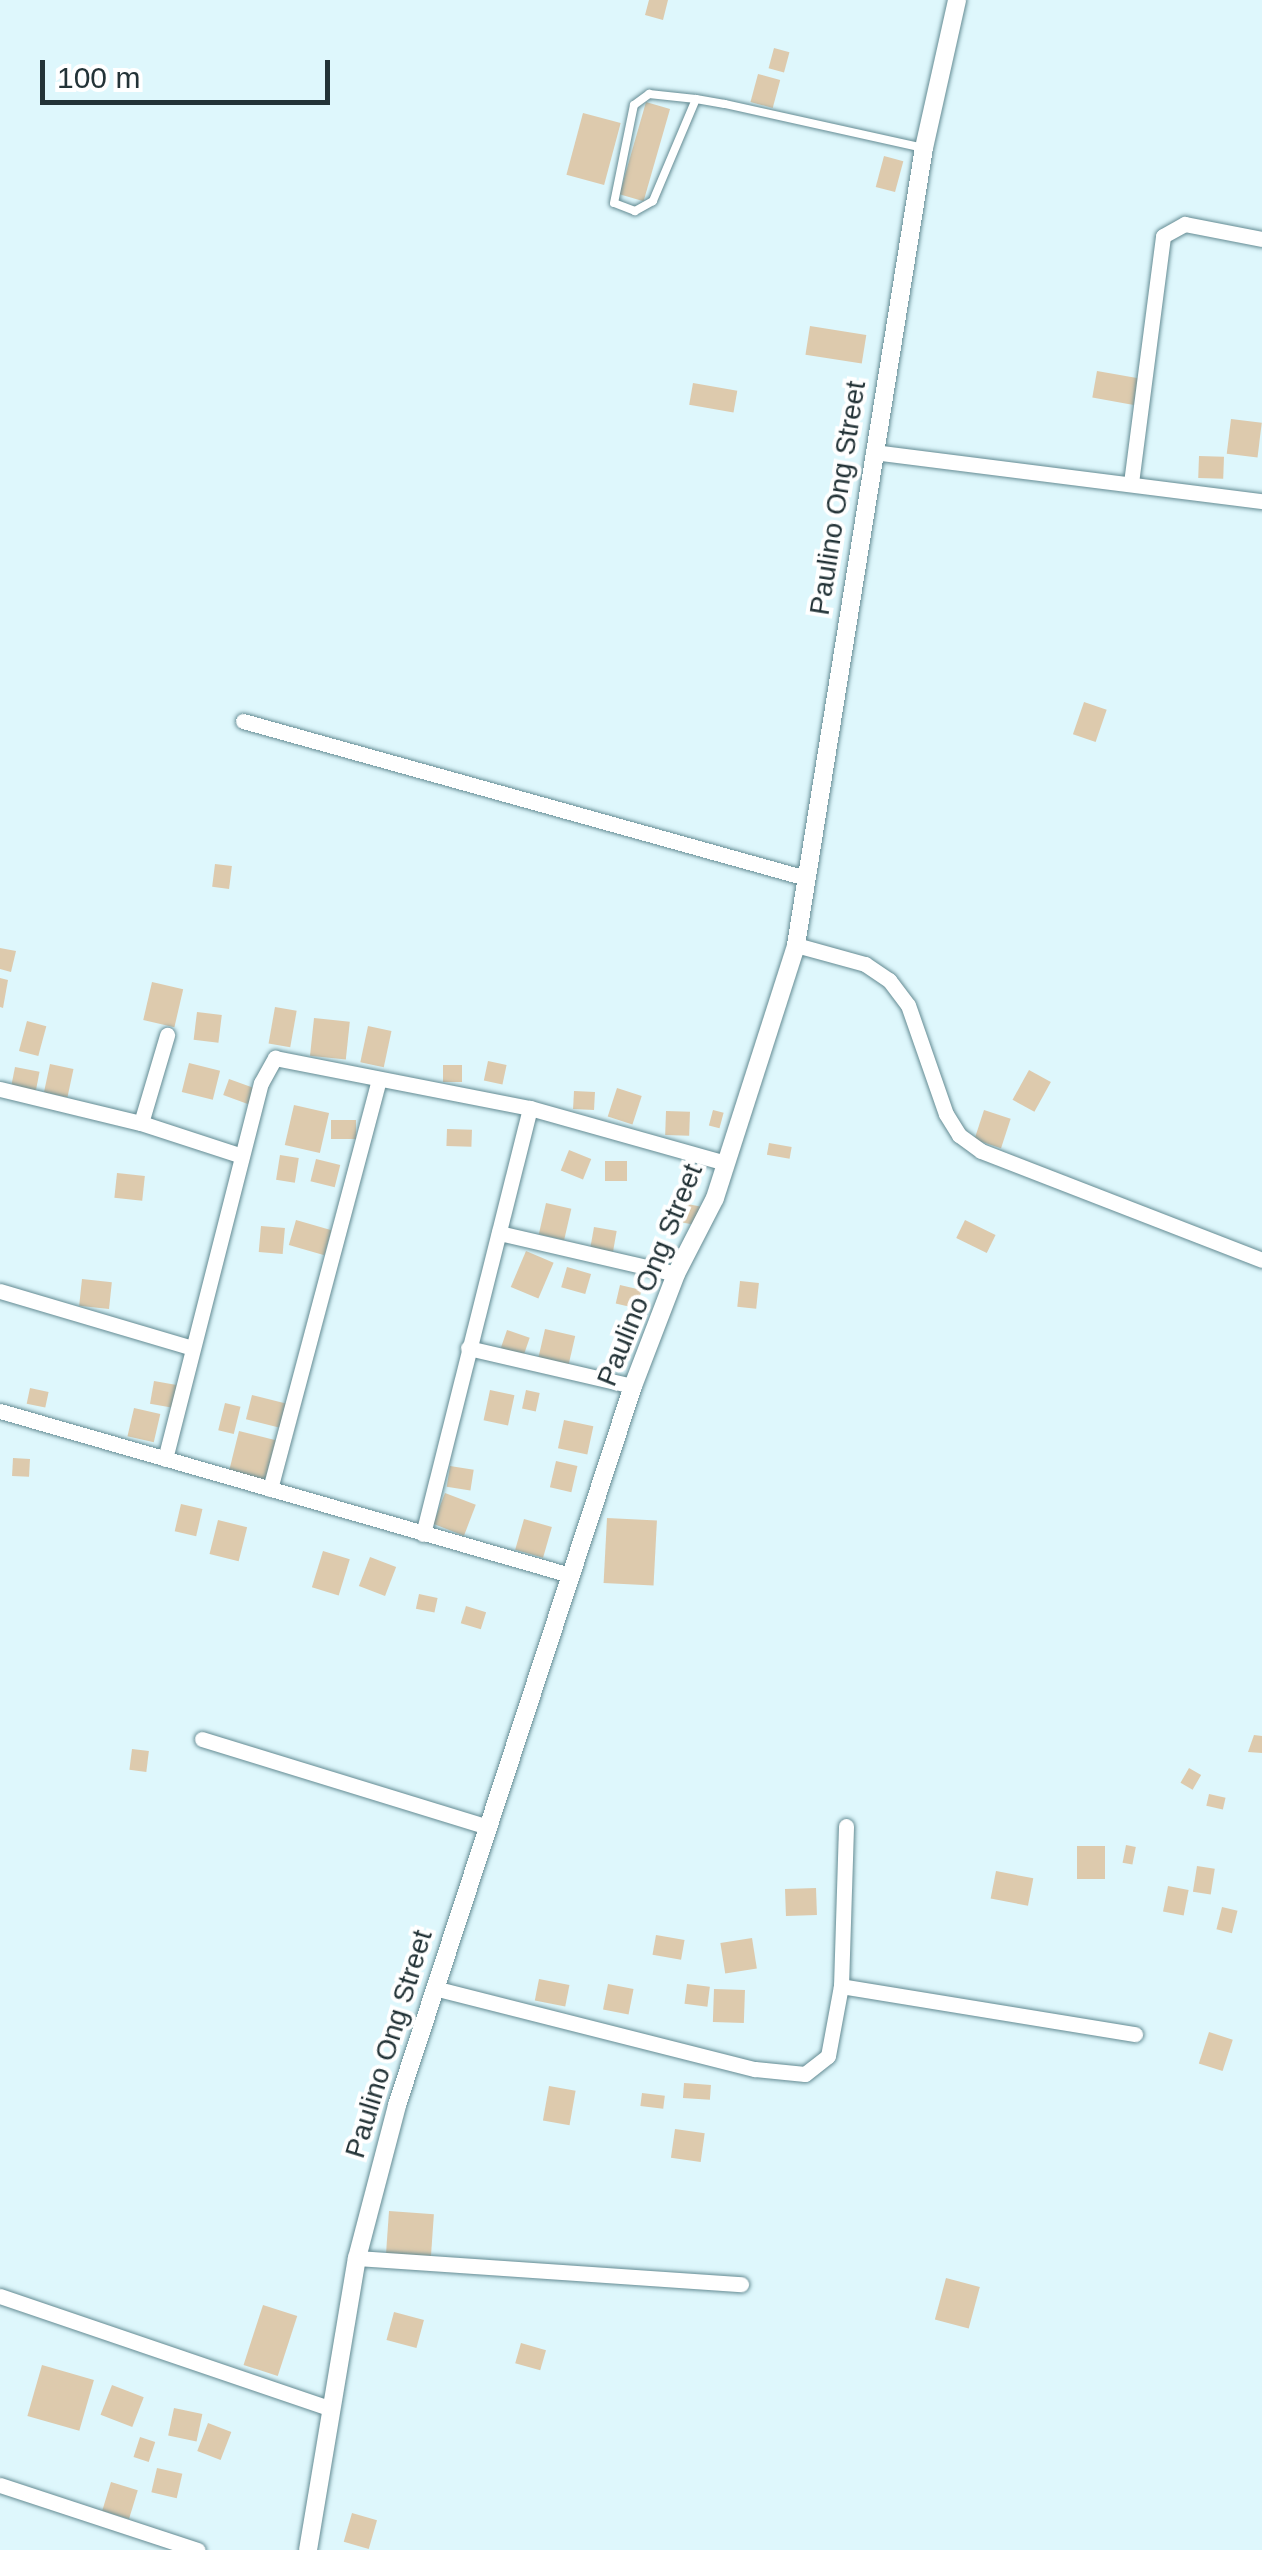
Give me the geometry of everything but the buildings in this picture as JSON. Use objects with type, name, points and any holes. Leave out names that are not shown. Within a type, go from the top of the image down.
[{"type":"street","name":"Paulino Ong Street","points":[[308,2550],[357,2258],[434,1988],[484,1826],[633,1386],[676,1274],[726,1163],[796,945],[924,148],[957,0]]},
{"type":"street","points":[[1131,484],[1163,236],[1185,224],[1262,238]]},
{"type":"street","points":[[873,452],[1262,500]]},
{"type":"street","points":[[243,722],[806,878]]},
{"type":"street","points":[[796,945],[865,964],[888,980],[908,1005],[946,1114],[958,1135],[981,1151],[1262,1260]]},
{"type":"street","points":[[142,1123],[167,1035]]},
{"type":"street","points":[[165,1459],[261,1083],[276,1058],[530,1108],[726,1163]]},
{"type":"street","points":[[270,1489],[379,1079]]},
{"type":"street","points":[[0,1089],[142,1123],[242,1156]]},
{"type":"street","points":[[423,1534],[530,1108]]},
{"type":"street","points":[[499,1233],[676,1274]]},
{"type":"street","points":[[0,1291],[192,1348]]},
{"type":"street","points":[[468,1348],[633,1386]]},
{"type":"street","points":[[0,1412],[570,1576]]},
{"type":"street","points":[[202,1739],[484,1826]]},
{"type":"street","points":[[434,1988],[755,2069],[805,2074],[828,2056],[841,1986],[846,1826]]},
{"type":"street","points":[[841,1986],[1135,2034]]},
{"type":"street","points":[[357,2258],[741,2284]]},
{"type":"street","points":[[0,2296],[329,2408]]},
{"type":"street","points":[[0,2485],[198,2550]]},
{"type":"lane","points":[[696,99],[654,202],[635,211],[614,203],[639,98],[696,99],[924,148]]}]
